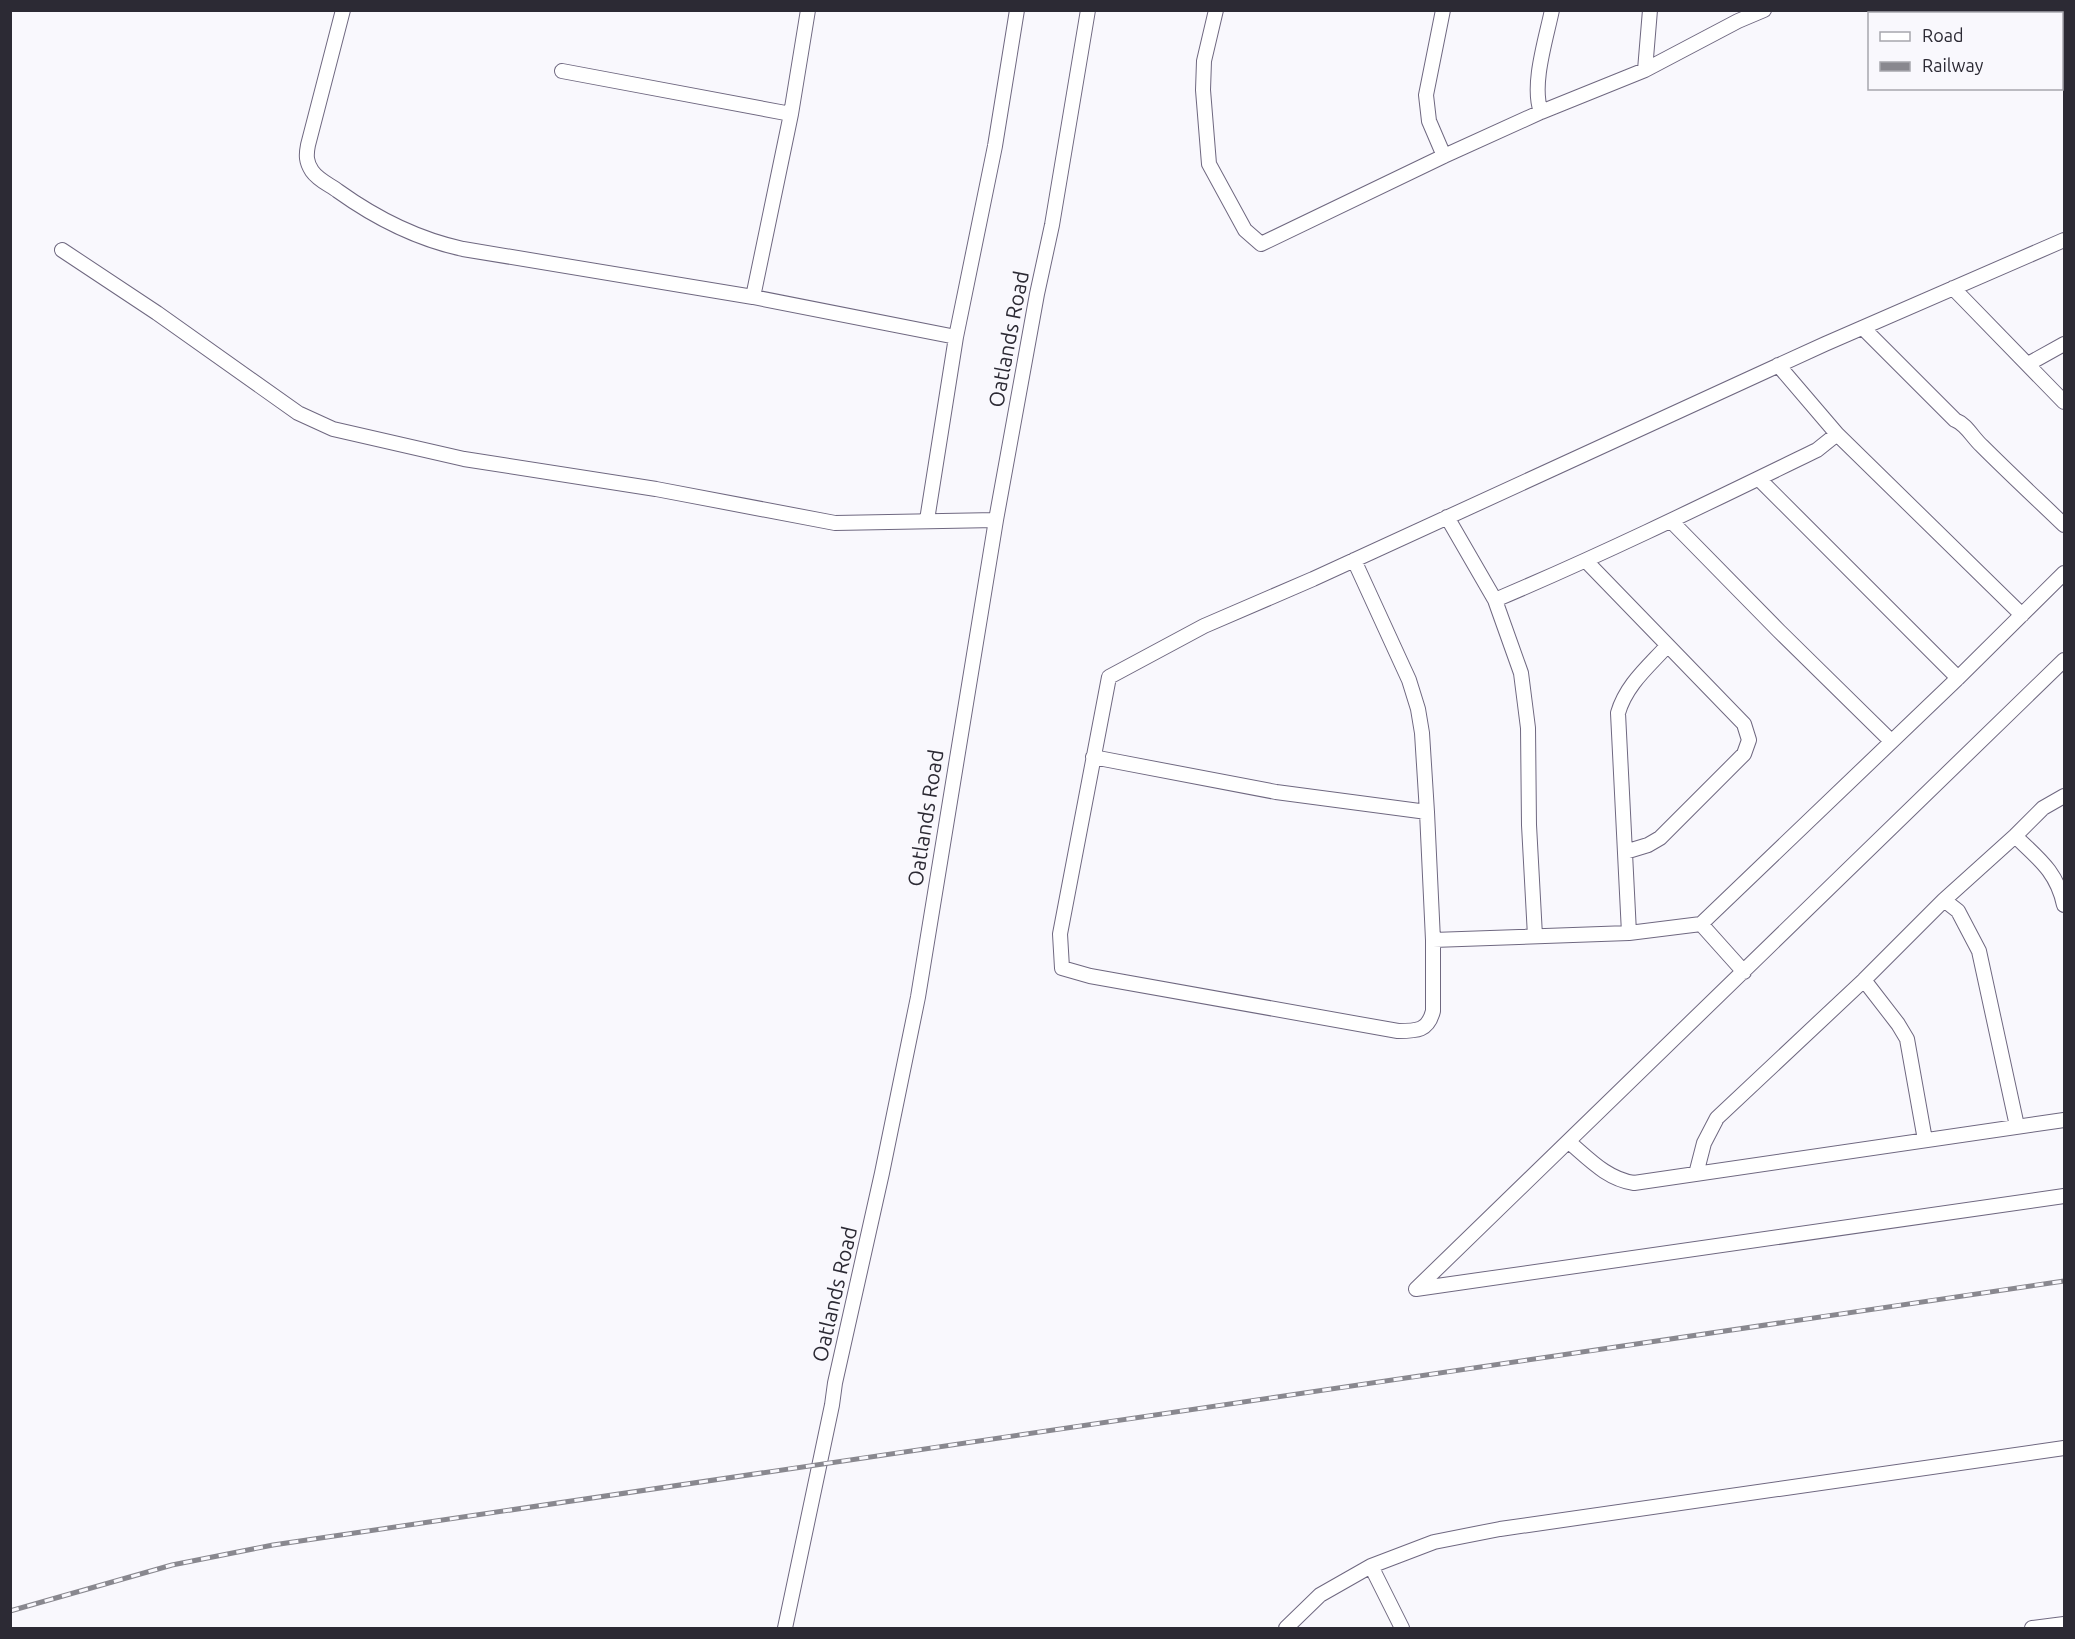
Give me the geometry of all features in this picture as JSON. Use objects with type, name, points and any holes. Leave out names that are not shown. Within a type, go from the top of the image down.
[{"type":"street","points":[[343,10],[306,155],[308,163],[316,176],[354,203],[404,231],[434,243],[463,249],[753,297],[956,337]]},
{"type":"street","points":[[753,297],[791,114],[808,10]]},
{"type":"street","points":[[927,520],[956,337],[995,146],[1017,10]]},
{"type":"street","name":"Oatlands Road","points":[[789,1627],[818,1464],[918,997],[996,520],[1037,294],[1052,225],[1089,10]]},
{"type":"street","points":[[1216,10],[1204,61],[1203,90],[1209,164],[1245,230],[1262,244],[1444,156],[1541,112],[1645,69],[1736,16],[1764,10]]},
{"type":"street","points":[[1443,10],[1426,95],[1429,121],[1444,156]]},
{"type":"street","points":[[1541,112],[1538,105],[1538,84],[1552,10]]},
{"type":"street","points":[[1645,69],[1650,10]]},
{"type":"street","points":[[562,71],[791,114]]},
{"type":"street","points":[[1354,560],[1414,695],[1422,733],[1433,940],[1433,1011],[1426,1027],[1398,1031],[1090,976],[1062,968],[1060,934],[1108,677],[1204,626],[1354,560],[1778,365],[2064,240]]},
{"type":"street","points":[[62,250],[176,326],[298,412],[333,429],[464,459],[656,489],[835,523],[996,520]]},
{"type":"street","points":[[1953,288],[2064,402]]},
{"type":"street","points":[[1863,328],[2064,525]]},
{"type":"street","points":[[2028,364],[2064,344]]},
{"type":"street","points":[[1778,365],[1838,434],[2022,615]]},
{"type":"street","points":[[1495,600],[1586,561],[1759,479],[1817,450],[1838,434]]},
{"type":"street","points":[[1759,479],[1958,678]]},
{"type":"street","points":[[1447,517],[1495,600],[1521,673],[1528,728],[1529,825],[1535,936]]},
{"type":"street","points":[[1671,521],[1891,741]]},
{"type":"street","points":[[1586,561],[1735,715],[1748,732],[1749,740],[1744,754],[1670,829],[1648,845],[1625,852]]},
{"type":"street","points":[[1433,940],[1629,933],[1701,924],[1958,678],[2064,573]]},
{"type":"street","points":[[1629,933],[1618,713],[1628,688],[1667,646]]},
{"type":"street","points":[[2064,660],[1416,1289],[2064,1196]]},
{"type":"street","points":[[1093,757],[1276,792],[1427,812]]},
{"type":"street","points":[[1696,1174],[1704,1143],[1717,1118],[2043,808],[2064,796]]},
{"type":"street","points":[[2015,836],[2046,865],[2056,879],[2064,906]]},
{"type":"street","points":[[1944,900],[1958,911],[1979,951],[2016,1126]]},
{"type":"street","points":[[1701,924],[1744,972]]},
{"type":"street","points":[[1864,980],[1907,1039],[1925,1140]]},
{"type":"street","points":[[1569,1142],[1611,1176],[1622,1182],[1634,1183],[2064,1119]]},
{"type":"street","points":[[1286,1629],[1320,1595],[1371,1566],[1434,1542],[1500,1529],[2064,1448]]},
{"type":"street","points":[[1371,1566],[1402,1629]]},
{"type":"street","points":[[2032,1629],[2064,1624]]},
{"type":"railway","points":[[10,1611],[172,1565],[273,1545],[2064,1281]]}]
